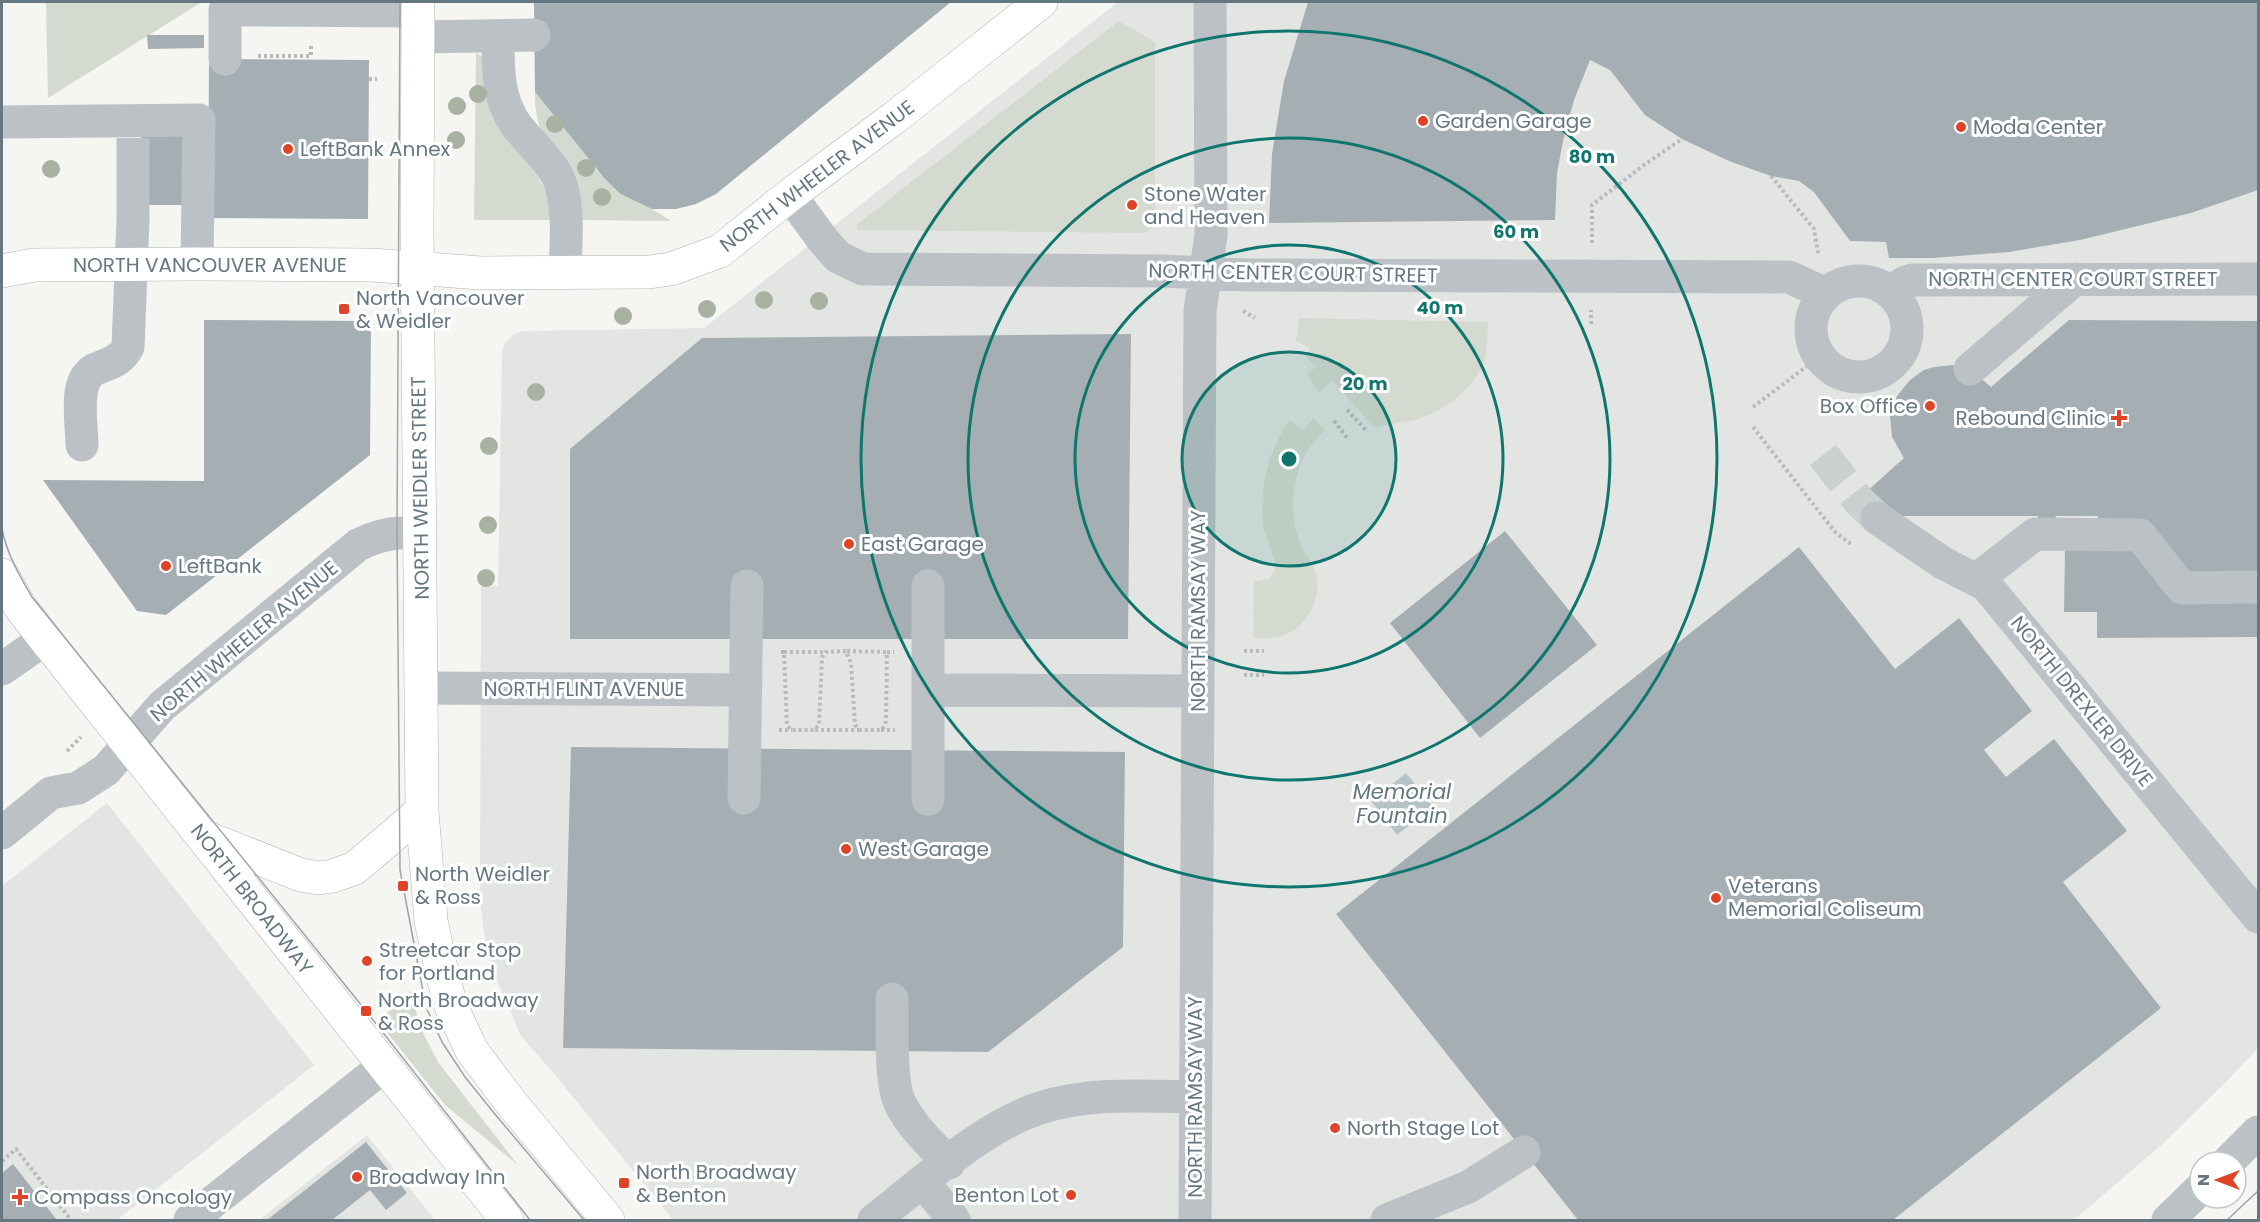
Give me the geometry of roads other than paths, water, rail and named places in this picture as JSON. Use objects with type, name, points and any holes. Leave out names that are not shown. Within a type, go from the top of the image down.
[{"type":"main road","name":"NORTH WHEELER AVENUE","points":[[419,268],[481,273],[649,272],[671,269],[720,251],[1041,2]]},
{"type":"main road","name":"NORTH WEIDLER STREET","points":[[418,16],[422,811],[430,909],[442,973],[455,1014],[472,1051],[608,1221]]},
{"type":"main road","name":"NORTH VANCOUVER AVENUE","points":[[2,271],[34,265],[372,265],[419,268]]},
{"type":"main road","name":"NORTH BROADWAY","points":[[2,575],[21,608],[45,639],[507,1221]]},
{"type":"main road","points":[[203,836],[301,875],[326,877],[355,868],[422,811]]},
{"type":"street","name":"NORTH RAMSAY WAY","points":[[1195,1221],[1200,311],[1211,235],[1210,2]]},
{"type":"street","points":[[240,58],[225,10],[259,6],[418,16],[498,36],[534,35]]},
{"type":"street","points":[[498,36],[498,70],[506,106],[515,123],[557,176],[566,212],[566,271]]},
{"type":"street","points":[[2,122],[199,120],[197,264]]},
{"type":"street","points":[[82,445],[81,387],[86,377],[95,369],[123,356],[128,347],[132,265],[134,121]]},
{"type":"street","name":"NORTH CENTER COURT STREET","points":[[790,195],[838,257],[862,269],[1789,277],[1826,294]]},
{"type":"street","points":[[1970,369],[2075,279]]},
{"type":"street","name":"NORTH CENTER COURT STREET","points":[[1890,292],[1912,280],[2259,279]]},
{"type":"street","points":[[1852,281],[1879,284],[1890,292],[1900,303],[1907,320],[1908,336],[1902,352],[1893,365],[1881,373],[1865,378],[1848,377],[1831,369],[1819,357],[1813,344],[1811,330],[1813,314],[1826,294],[1836,286],[1852,281]]},
{"type":"street","name":"NORTH DREXLER DRIVE","points":[[1877,518],[1943,563],[1977,579],[1996,596],[2259,917]]},
{"type":"street","name":"NORTH WHEELER AVENUE","points":[[2,833],[51,792],[78,788],[106,770],[162,706],[358,545],[376,536],[397,532],[420,533]]},
{"type":"street","points":[[1977,579],[2035,534],[2140,535],[2182,588],[2259,587]]},
{"type":"street","points":[[744,798],[747,586]]},
{"type":"street","points":[[928,586],[928,799]]},
{"type":"street","points":[[2,669],[45,639]]},
{"type":"street","name":"NORTH FLINT AVENUE","points":[[422,688],[746,690]]},
{"type":"street","points":[[928,690],[1198,691]]},
{"type":"street","points":[[892,999],[894,1073],[899,1103],[911,1121],[949,1162]]},
{"type":"street","points":[[190,1221],[384,1066]]},
{"type":"street","points":[[874,1221],[974,1143],[1016,1117],[1040,1108],[1107,1096],[1195,1096]]},
{"type":"street","points":[[2240,1150],[2259,1132]]},
{"type":"street","points":[[1387,1221],[1468,1187],[1524,1152]]},
{"type":"street","points":[[923,1182],[954,1221]]},
{"type":"street","points":[[2168,1221],[2188,1201]]},
{"type":"water","name":"Memorial Fountain","points":[[1406,773],[1433,807],[1397,835],[1371,801]]},
{"type":"tunnel","points":[[1823,455],[1859,501],[1877,518]]},
{"type":"tram line","points":[[400,2],[397,532],[400,870],[426,1007],[442,1042],[465,1077],[584,1220]]},
{"type":"tram line","points":[[2,529],[10,556],[32,597],[366,1011],[530,1220]]},
{"type":"tram line","points":[[2227,1220],[2258,1191]]},
{"type":"place","name":"Garden Garage","points":[[1423,121]]},
{"type":"place","name":"Moda Center","points":[[1961,127]]},
{"type":"place","name":"LeftBank Annex","points":[[288,149]]},
{"type":"place","name":"Stone Water and Heaven","points":[[1132,205]]},
{"type":"place","name":"North Vancouver & Weidler","points":[[344,309]]},
{"type":"place","name":"Box Office","points":[[1930,406]]},
{"type":"place","name":"Rebound Clinic","points":[[2119,418]]},
{"type":"place","name":"East Garage","points":[[849,544]]},
{"type":"place","name":"LeftBank","points":[[166,566]]},
{"type":"place","name":"West Garage","points":[[846,849]]},
{"type":"place","name":"North Weidler & Ross","points":[[403,886]]},
{"type":"place","name":"Veterans Memorial Coliseum","points":[[1716,898]]},
{"type":"place","name":"Streetcar Stop for Portland","points":[[367,961]]},
{"type":"place","name":"North Broadway & Ross","points":[[366,1011]]},
{"type":"place","name":"North Stage Lot","points":[[1335,1128]]},
{"type":"place","name":"Broadway Inn","points":[[357,1177]]},
{"type":"place","name":"North Broadway & Benton","points":[[624,1183]]},
{"type":"place","name":"Benton Lot","points":[[1071,1195]]},
{"type":"place","name":"Compass Oncology","points":[[20,1197]]}]
